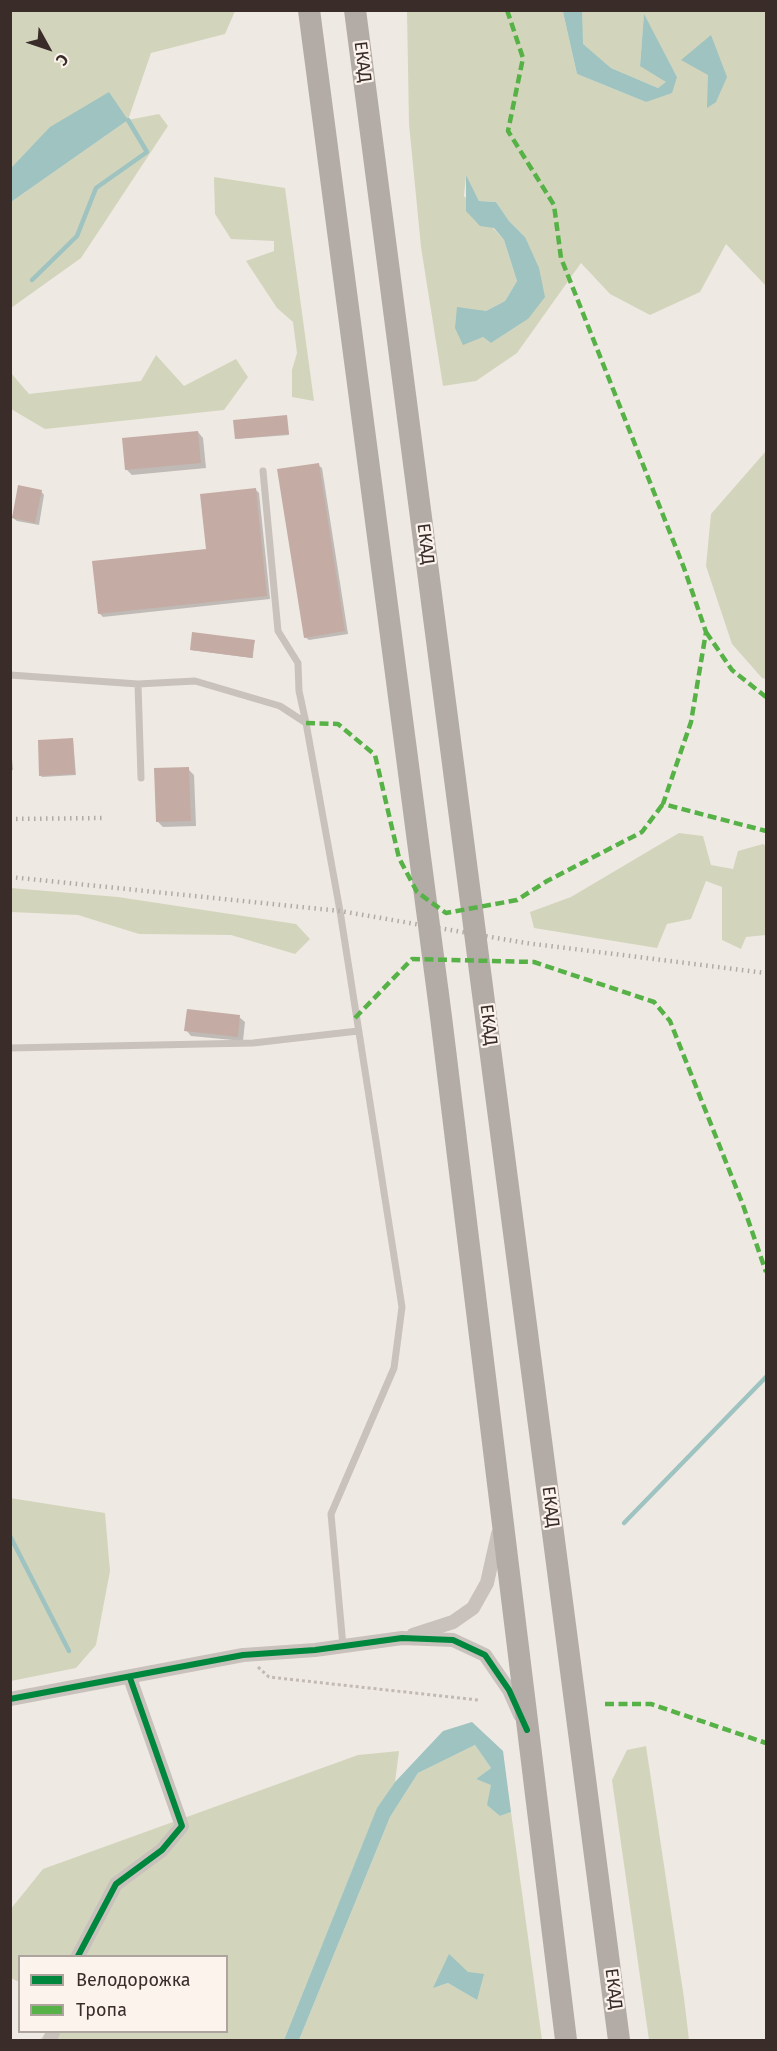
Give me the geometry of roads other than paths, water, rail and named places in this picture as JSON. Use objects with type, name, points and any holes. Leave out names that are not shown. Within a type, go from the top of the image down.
[{"type":"highway","points":[[309,10],[441,1017],[566,2040]]},
{"type":"highway","name":"ЕКАД","points":[[357,19],[620,2040]]},
{"type":"street","points":[[10,1699],[243,1655],[402,1638],[453,1622],[473,1608],[487,1583],[494,1557],[501,1510]]},
{"type":"street","points":[[402,1638],[453,1640],[485,1655],[509,1690],[527,1730]]},
{"type":"street","points":[[79,1955],[116,1884],[162,1850],[182,1826],[130,1678]]},
{"type":"lane","points":[[263,471],[278,631],[298,663],[299,691],[358,1031],[402,1307],[394,1368],[331,1514],[343,1646]]},
{"type":"lane","points":[[10,675],[138,684],[195,681],[280,706],[306,723]]},
{"type":"lane","points":[[138,684],[141,778]]},
{"type":"lane","points":[[10,1048],[253,1043],[358,1031]]},
{"type":"water","points":[[582,11],[583,44],[611,68],[658,88],[666,82],[640,66],[644,14],[677,77],[672,93],[646,102],[577,74],[563,12]]},
{"type":"water","points":[[711,35],[727,77],[716,102],[707,108],[708,75],[681,60]]},
{"type":"water","points":[[109,92],[128,120],[11,202],[11,168],[50,127]]},
{"type":"water","points":[[466,175],[479,201],[496,202],[509,221],[525,237],[539,268],[545,297],[528,319],[491,343],[483,337],[463,345],[455,328],[457,307],[486,311],[505,301],[517,281],[504,240],[494,228],[480,226],[466,211]]},
{"type":"water","points":[[472,1722],[503,1751],[511,1812],[500,1816],[487,1805],[491,1785],[476,1779],[491,1768],[475,1745],[418,1773],[390,1817],[299,2040],[284,2040],[377,1808],[395,1782],[443,1731]]},
{"type":"water","points":[[449,1954],[468,1972],[484,1974],[477,2000],[448,1983],[433,1988]]},
{"type":"waterway","points":[[32,280],[77,236],[96,188],[147,152],[128,120]]},
{"type":"waterway","points":[[624,1523],[766,1377]]},
{"type":"waterway","points":[[10,1536],[69,1651]]},
{"type":"railway","points":[[10,819],[104,818]]},
{"type":"railway","points":[[10,877],[340,911],[526,943],[766,973]]}]
